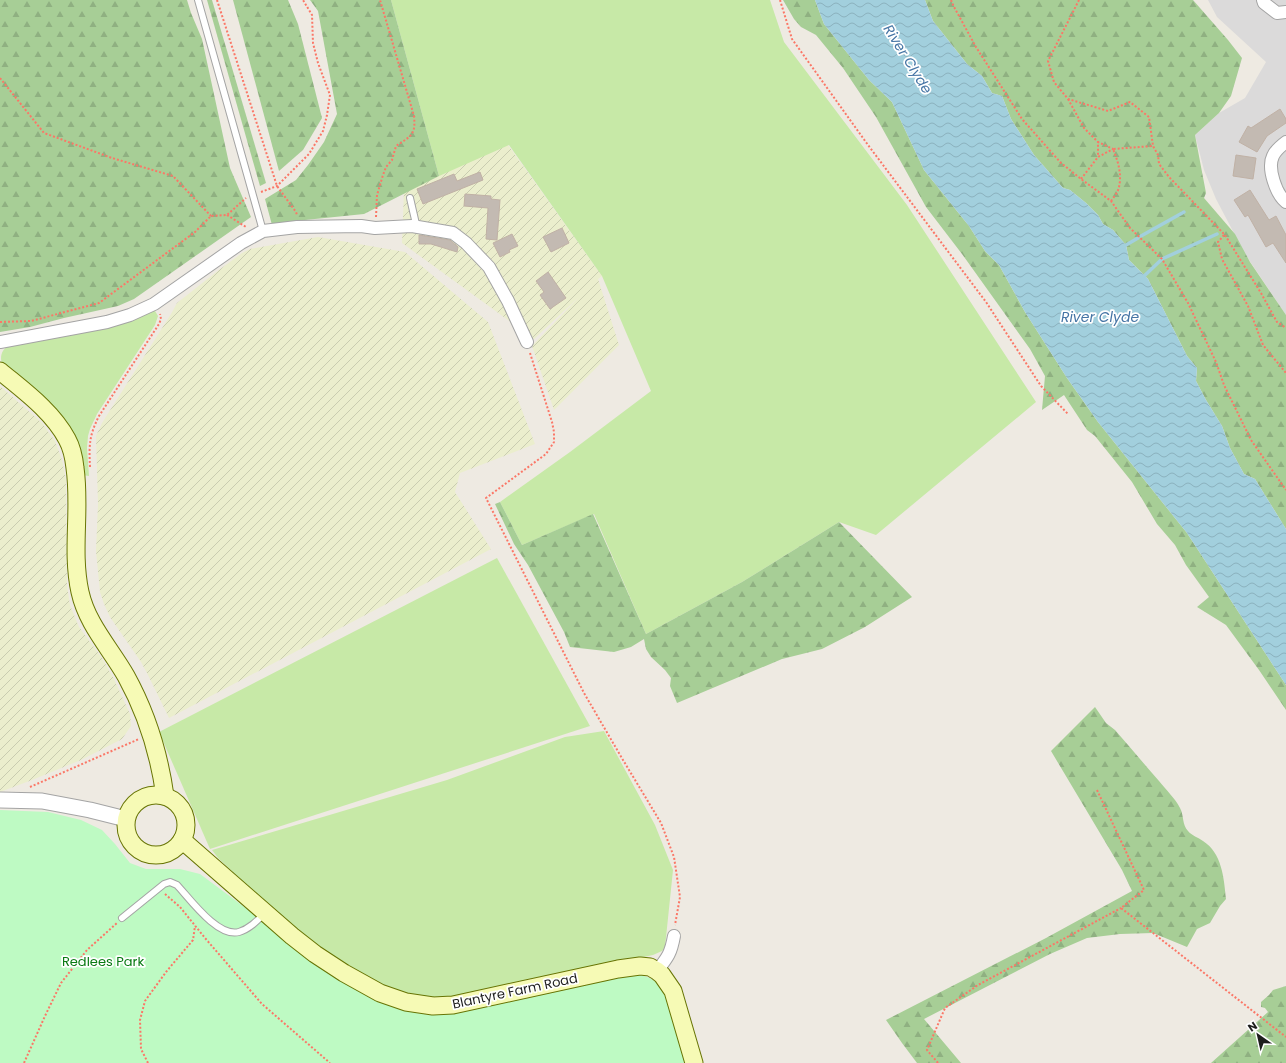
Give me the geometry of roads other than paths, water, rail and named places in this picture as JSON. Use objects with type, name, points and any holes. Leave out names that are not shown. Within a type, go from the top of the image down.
[{"type":"main road","points":[[0,371],[42,407],[60,428],[70,446],[74,459],[77,485],[77,568],[82,601],[92,624],[120,665],[133,689],[152,734],[161,767],[165,796]]},
{"type":"main road","points":[[155,794],[165,796],[174,801],[181,808],[185,816],[186,826],[184,836],[179,844],[172,850],[163,854],[153,855],[135,847],[129,839],[126,829],[126,819],[130,809],[136,801],[145,796],[155,794]]},
{"type":"main road","name":"Blantyre Farm Road","points":[[182,840],[315,954],[355,979],[389,996],[406,1002],[443,1006],[629,967],[650,967],[657,971]]},
{"type":"main road","points":[[657,971],[673,991],[694,1063]]},
{"type":"street","points":[[1262,0],[1277,13],[1286,12]]},
{"type":"street","points":[[1286,142],[1273,156],[1272,170],[1274,184],[1282,199],[1286,202]]},
{"type":"street","points":[[0,342],[107,322],[130,315],[154,304],[235,247],[260,233],[297,227],[361,226],[375,228],[412,226],[453,233],[466,242],[489,267],[508,301],[527,342]]},
{"type":"street","points":[[0,800],[42,801],[90,810],[126,819]]},
{"type":"street","points":[[657,971],[668,957],[672,948],[674,936]]},
{"type":"lane","points":[[198,0],[253,195],[260,233]]},
{"type":"lane","points":[[410,198],[416,224]]},
{"type":"lane","points":[[122,918],[164,884],[170,882],[177,885],[214,924],[221,929],[230,932],[238,932],[248,928],[265,912]]},
{"type":"water","name":"River Clyde","points":[[815,0],[925,0],[933,21],[967,64],[982,76],[992,93],[1002,96],[1011,119],[1034,155],[1063,188],[1070,190],[1086,203],[1098,215],[1103,224],[1113,230],[1126,245],[1129,260],[1148,279],[1187,356],[1197,368],[1196,381],[1222,426],[1230,448],[1244,474],[1255,479],[1286,529],[1286,685],[1187,533],[1098,422],[1067,378],[1025,312],[999,265],[985,251],[969,226],[924,170],[892,102],[869,80],[824,24]]},
{"type":"waterway","points":[[1141,236],[1184,212]]},
{"type":"waterway","points":[[1141,279],[1162,259],[1217,234]]},
{"type":"waterway","points":[[1121,248],[1138,238]]},
{"type":"park label","name":"Redlees Park","points":[[103,961]]}]
